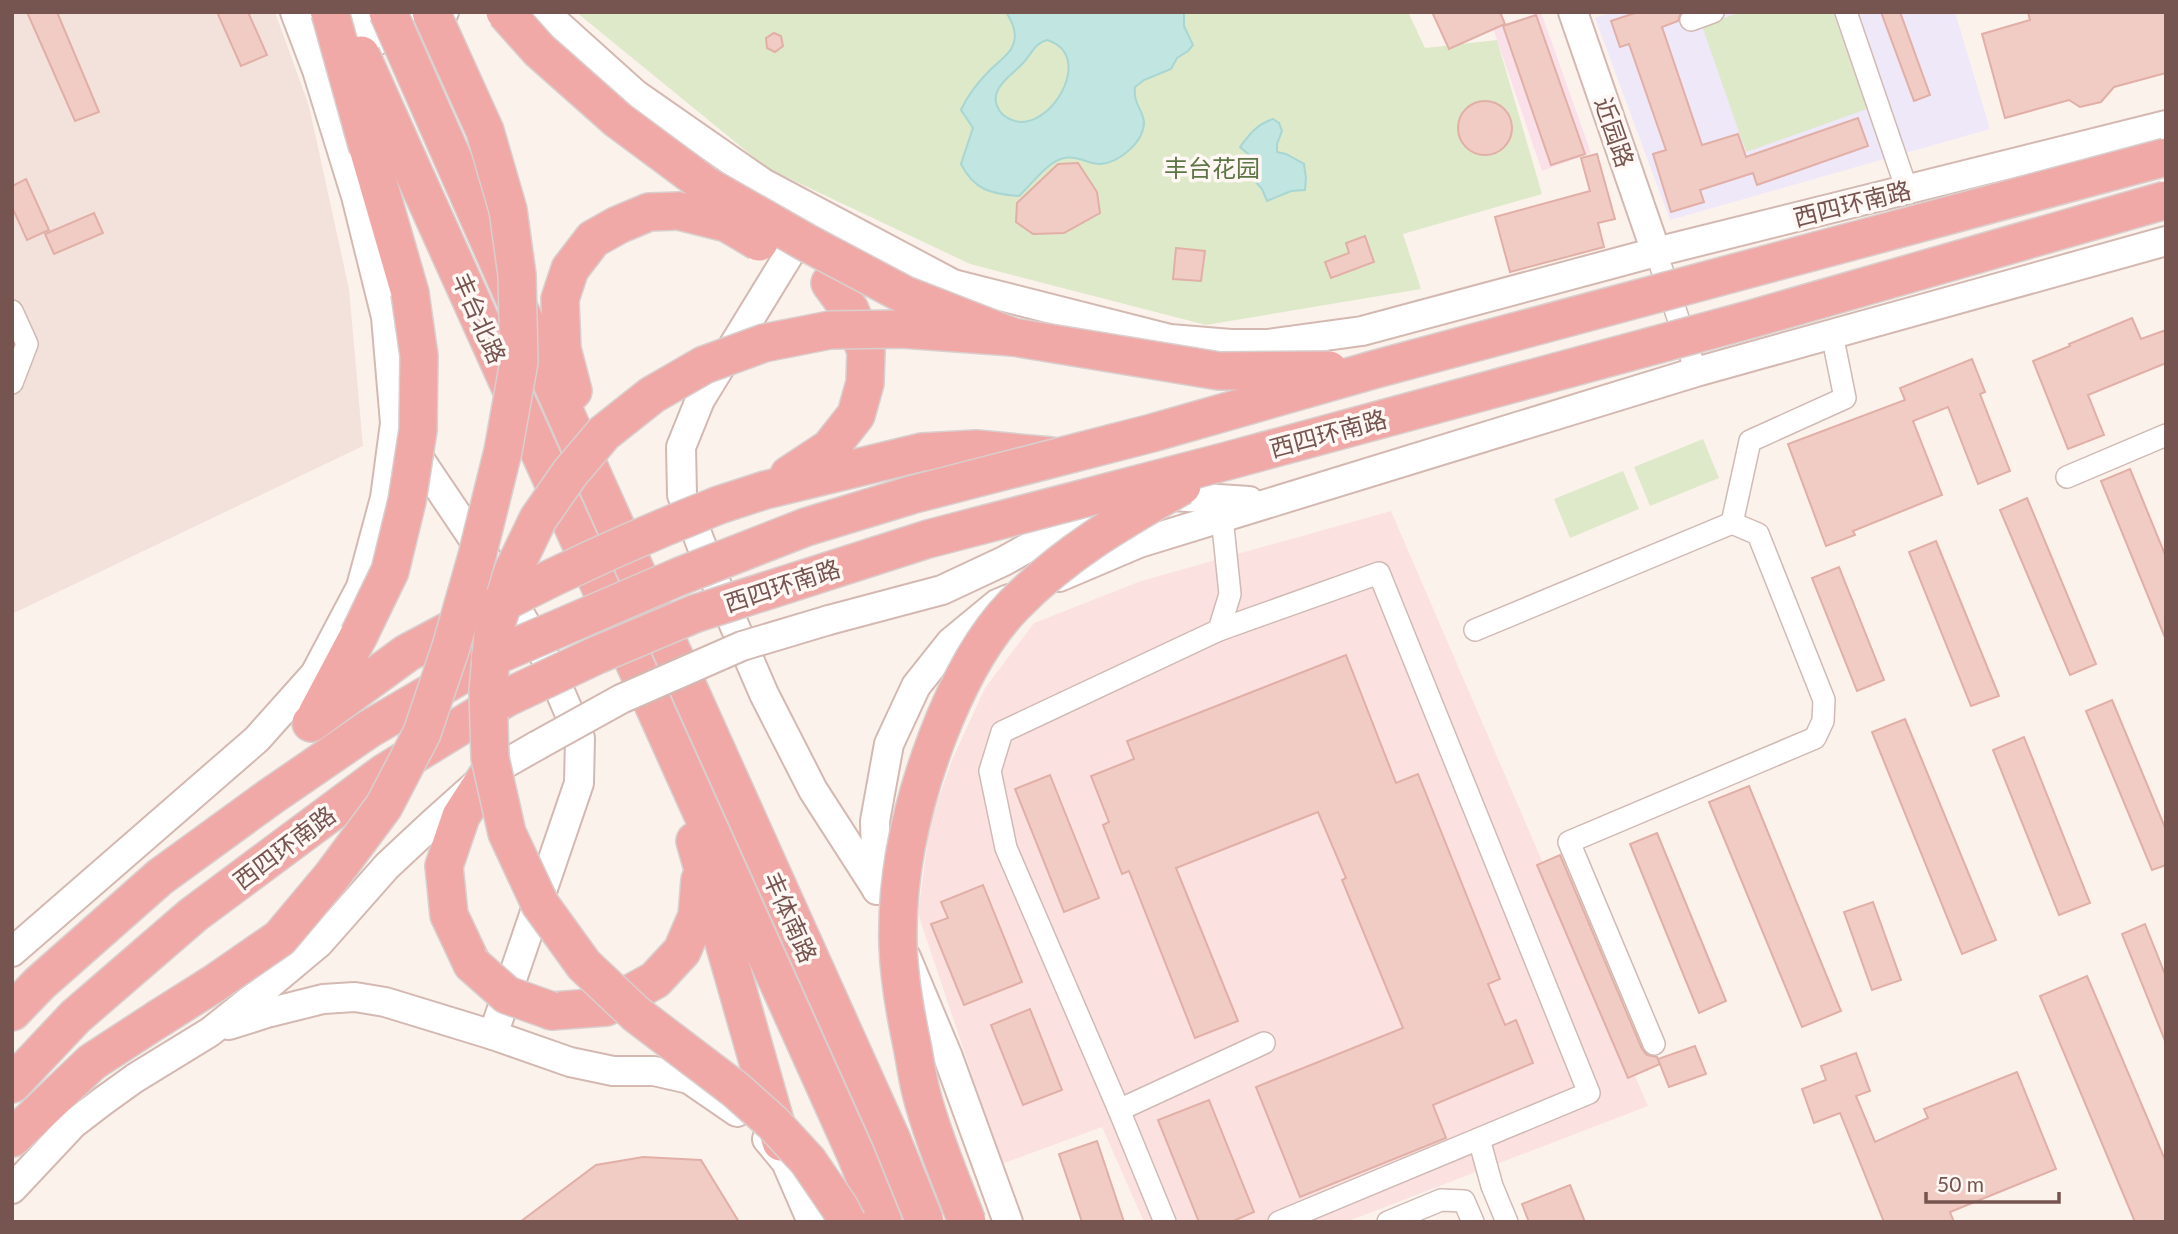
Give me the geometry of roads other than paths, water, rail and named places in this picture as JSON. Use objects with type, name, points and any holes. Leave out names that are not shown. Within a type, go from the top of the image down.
[{"type":"highway","name":"丰台北路","points":[[342,12],[384,144],[618,623]]},
{"type":"highway","name":"丰台北路","points":[[388,12],[654,613]]},
{"type":"highway","points":[[12,1138],[92,1062],[280,938],[332,876],[384,806],[422,733],[451,647],[477,556],[503,452],[519,362],[517,275],[508,210],[485,131],[431,12]]},
{"type":"highway","points":[[505,12],[539,50],[618,120],[708,186],[905,295],[1013,337]]},
{"type":"highway","points":[[270,797],[359,635],[390,571],[407,501],[418,430],[419,356],[384,144],[310,21]]},
{"type":"highway","name":"西四环南路","points":[[12,1012],[40,983],[160,877],[369,729],[490,658],[678,577],[806,527],[911,495],[1153,433],[1376,369],[2166,156]]},
{"type":"highway","name":"西四环南路","points":[[12,1084],[75,1017],[193,915],[384,773],[506,698],[597,654],[694,614],[928,539],[1748,320],[2166,201]]},
{"type":"highway","points":[[598,487],[562,349],[560,299],[570,268],[593,239],[649,212],[679,211],[727,223],[830,283],[850,310],[866,351],[865,383],[856,415],[830,448],[765,490]]},
{"type":"highway","points":[[846,1222],[840,1208],[808,1161],[773,1123],[736,1090],[636,1014],[584,965],[540,904],[507,833],[490,758],[488,691],[494,634],[513,571],[538,519],[570,473],[604,433],[652,395],[704,365],[764,342],[831,330],[902,329],[1013,337],[1219,371],[1376,369]]},
{"type":"highway","points":[[311,723],[407,653],[576,565],[719,505],[765,490],[922,452],[976,449],[1051,456]]},
{"type":"highway","points":[[967,1222],[921,1091],[905,1010],[898,946],[900,889],[911,821],[926,767],[948,709],[979,651],[1011,608],[1044,576],[1085,544],[1227,461]]},
{"type":"highway","name":"丰体南路","points":[[654,613],[891,1138],[924,1222]]},
{"type":"highway","name":"丰体南路","points":[[618,623],[856,1155],[883,1222]]},
{"type":"highway","points":[[666,728],[786,1162]]},
{"type":"highway","points":[[489,773],[461,816],[444,866],[449,915],[472,964],[508,995],[552,1011],[606,1007],[655,980],[682,951],[697,916],[702,864]]},
{"type":"street","points":[[310,21],[318,38],[377,12]]},
{"type":"street","points":[[317,70],[332,60],[444,12]]},
{"type":"street","points":[[544,12],[635,94],[763,183],[816,211],[700,400],[681,447],[682,495],[764,694],[813,790],[877,890],[948,1058],[1008,1222]]},
{"type":"street","name":"近园路","points":[[1573,12],[1656,252]]},
{"type":"street","points":[[1691,20],[1713,12]]},
{"type":"street","points":[[1846,12],[1906,190]]},
{"type":"street","points":[[12,952],[257,739],[315,674],[361,587],[385,498],[395,423],[386,317],[356,196],[317,70],[310,21]]},
{"type":"street","name":"西四环南路","points":[[816,211],[953,284],[1170,339],[1268,344],[1362,331],[1656,252],[2166,125]]},
{"type":"street","name":"西四环南路","points":[[1051,456],[2166,156]]},
{"type":"street","name":"西四环南路","points":[[12,1189],[83,1116],[135,1078],[210,1032],[319,943],[387,866],[489,773],[621,699],[742,646],[942,590],[1004,561],[1126,493],[2166,201]]},
{"type":"street","name":"西四环南路","points":[[1126,493],[1267,503],[1696,372],[2166,241]]},
{"type":"street","points":[[1656,252],[1696,372]]},
{"type":"street","points":[[12,311],[27,344],[12,383]]},
{"type":"street","points":[[1201,417],[1362,331]]},
{"type":"street","points":[[1732,523],[1750,441],[1845,398],[1832,334]]},
{"type":"street","points":[[395,423],[493,568],[546,659],[580,738],[579,783],[493,1035]]},
{"type":"street","points":[[2067,477],[2166,435]]},
{"type":"street","points":[[877,890],[876,821],[889,744],[916,687],[951,642],[997,604],[1139,542],[1267,503]]},
{"type":"street","points":[[1219,630],[1230,594],[1222,517]]},
{"type":"street","points":[[1475,631],[1732,523],[1758,534],[1824,700],[1823,721],[1815,738],[1569,842],[1654,1044]]},
{"type":"street","points":[[1165,1222],[1006,848],[990,771],[1002,732],[1219,630],[1379,573],[1589,1094],[1279,1222]]},
{"type":"street","points":[[210,1032],[267,1013],[323,999],[355,998],[385,1002],[570,1062],[613,1071],[654,1071],[689,1079],[730,1106],[759,1130],[786,1162],[812,1222]]},
{"type":"street","points":[[1119,1110],[1264,1043]]},
{"type":"street","points":[[1479,1139],[1492,1186],[1507,1222]]},
{"type":"street","points":[[924,1222],[997,1190]]},
{"type":"street","points":[[1388,1222],[1441,1200],[1464,1201],[1472,1222]]},
{"type":"water","points":[[1006,12],[1184,12],[1184,26],[1193,45],[1177,58],[1171,69],[1144,80],[1135,87],[1135,98],[1144,122],[1143,130],[1135,144],[1122,156],[1100,164],[1064,158],[1046,168],[1019,196],[1000,194],[978,185],[961,164],[973,128],[961,110],[978,83],[1011,49],[1015,34]],"holes":[[[1047,40],[1061,48],[1068,61],[1068,76],[1053,105],[1040,116],[1026,121],[1012,120],[1003,115],[996,102],[996,95],[1002,83],[1039,43]]]},
{"type":"water","points":[[1273,119],[1279,123],[1282,131],[1277,152],[1304,164],[1306,178],[1305,190],[1291,191],[1267,201],[1255,181],[1254,159],[1240,147],[1258,127]]},
{"type":"park label","name":"丰台花园","points":[[1212,167]]}]
